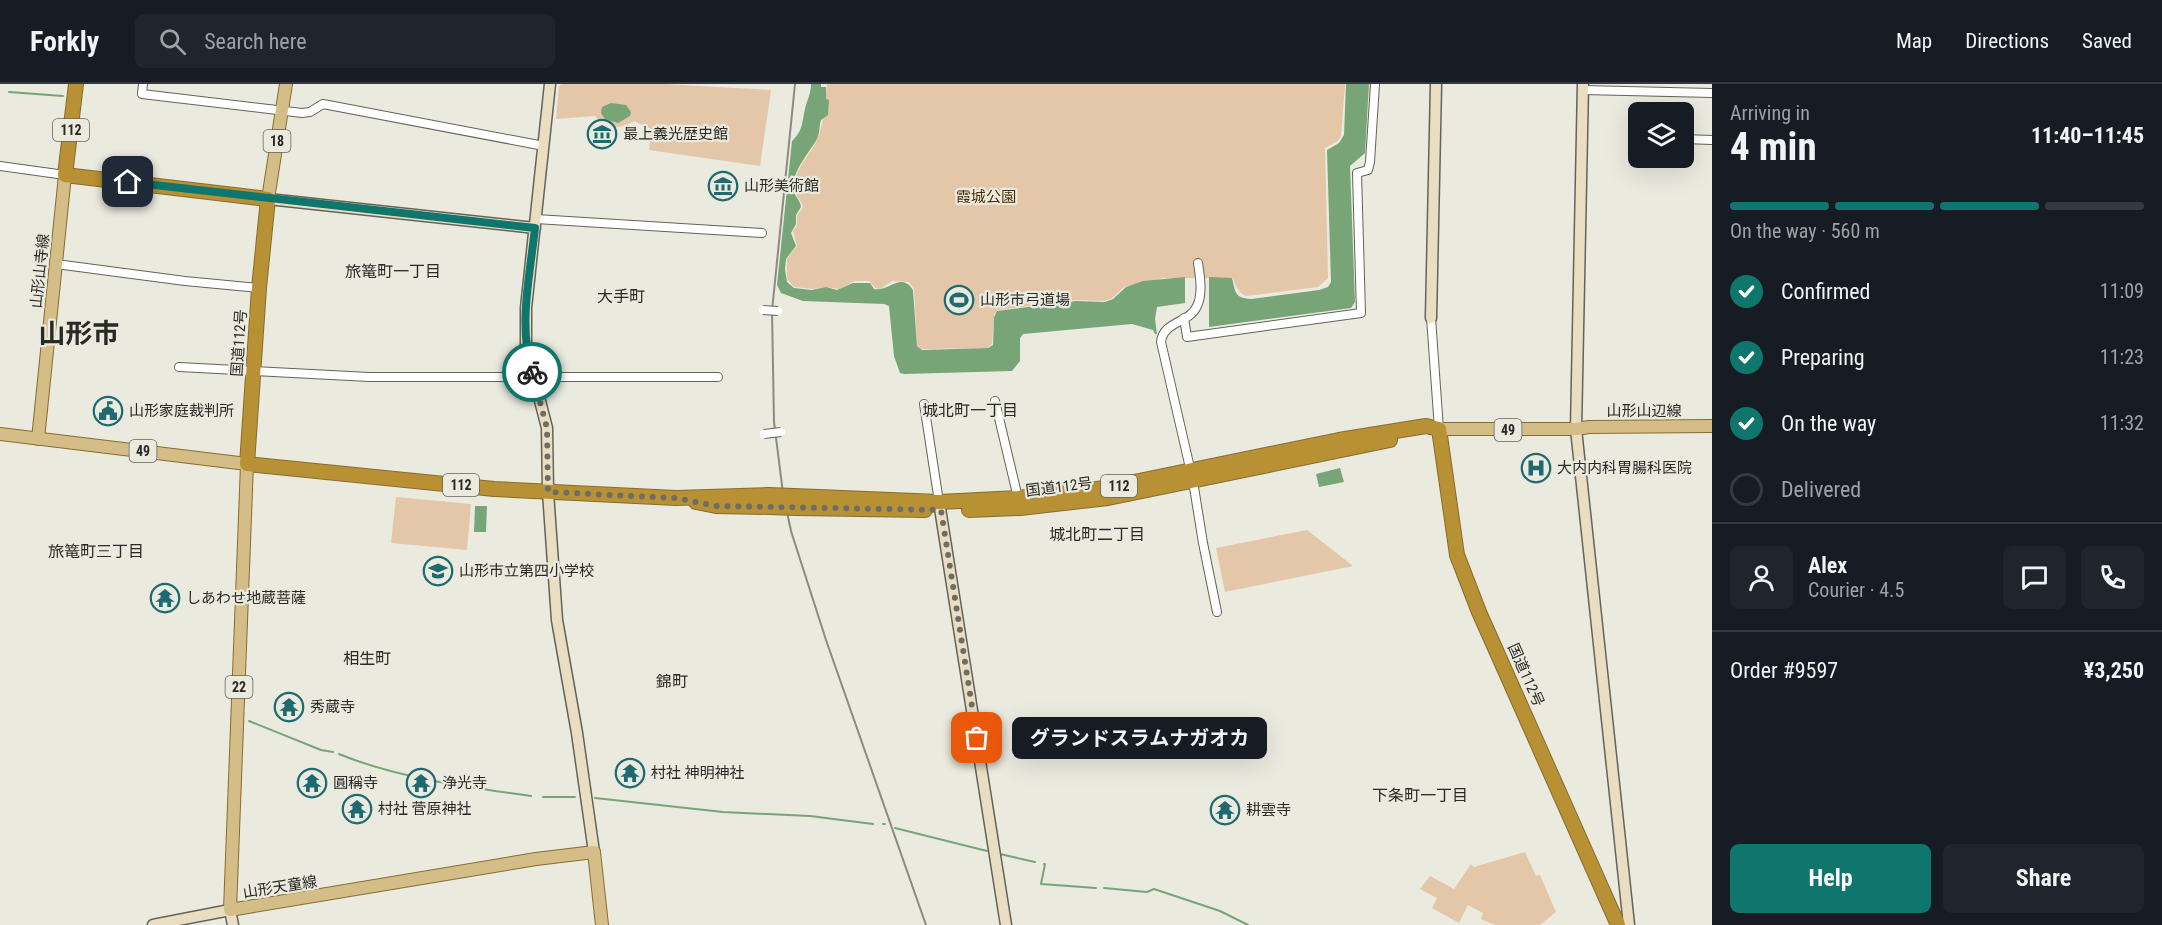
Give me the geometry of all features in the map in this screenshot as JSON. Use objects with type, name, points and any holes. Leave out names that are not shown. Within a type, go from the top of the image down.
[{"type":"highway","name":"112","points":[[65,175],[76,84]]},
{"type":"highway","points":[[65,175],[268,199]]},
{"type":"highway","name":"国道112号","points":[[268,199],[259,288],[247,464],[494,489],[676,498],[1020,508],[1108,498],[1339,440],[1426,426],[1439,429],[1457,555],[1479,612],[1618,925]]},
{"type":"highway","name":"国道112号","points":[[940,506],[1191,477]]},
{"type":"main road","name":"18","points":[[268,199],[286,84]]},
{"type":"main road","name":"山形山寺線","points":[[38,439],[65,175]]},
{"type":"main road","name":"山形山辺線","points":[[1439,429],[1712,426]]},
{"type":"main road","name":"山形山辺線","points":[[1576,429],[1588,432],[1712,431]]},
{"type":"main road","points":[[0,434],[38,439]]},
{"type":"main road","name":"49","points":[[38,439],[247,464]]},
{"type":"main road","name":"山形天童線","points":[[247,464],[230,909],[536,859],[594,852]]},
{"type":"main road","points":[[594,852],[602,925]]},
{"type":"street","points":[[143,84],[142,94],[310,112],[323,104],[544,146]]},
{"type":"street","points":[[550,84],[526,308],[526,346],[547,428],[548,492],[557,620],[577,733],[594,852]]},
{"type":"street","points":[[1184,318],[1187,337],[1361,313],[1357,173],[1368,170],[1370,162],[1375,84]]},
{"type":"street","points":[[1436,84],[1431,318],[1439,429]]},
{"type":"street","points":[[1629,925],[1576,429],[1583,87],[1712,93]]},
{"type":"street","points":[[1694,139],[1712,140]]},
{"type":"street","points":[[0,166],[65,175]]},
{"type":"street","points":[[268,199],[536,224],[762,232]]},
{"type":"street","points":[[1198,263],[1201,279],[1198,305],[1194,311],[1165,331],[1161,342],[1191,477],[1217,612]]},
{"type":"street","points":[[56,264],[259,288]]},
{"type":"street","points":[[763,310],[778,311]]},
{"type":"street","points":[[179,367],[369,377],[718,377]]},
{"type":"street","points":[[995,401],[1018,498]]},
{"type":"street","points":[[924,404],[1006,925]]},
{"type":"street","points":[[764,434],[781,432]]},
{"type":"street","points":[[153,925],[230,909],[233,925]]},
{"type":"green space","points":[[562,84],[662,84],[771,90],[760,166],[649,150],[651,129],[634,121],[624,126],[614,127],[604,124],[595,116],[556,119],[559,86]]},
{"type":"green space","name":"霞城公園","points":[[827,84],[1345,84],[1341,136],[1338,141],[1325,148],[1328,278],[1318,287],[1246,296],[1239,291],[1233,278],[1163,278],[1124,287],[1105,301],[1076,300],[998,310],[994,315],[992,344],[987,348],[921,349],[917,345],[914,289],[909,282],[892,281],[880,289],[875,288],[869,281],[855,281],[839,289],[826,287],[814,289],[794,287],[787,279],[787,259],[797,246],[793,231],[797,226],[797,216],[803,207],[795,192],[795,180],[819,134]]},
{"type":"green space","points":[[396,497],[471,504],[467,550],[391,543]]},
{"type":"green space","points":[[1307,530],[1353,566],[1225,592],[1216,548]]},
{"type":"green space","points":[[1525,852],[1536,876],[1540,875],[1556,912],[1540,925],[1495,925],[1481,919],[1483,913],[1468,905],[1459,923],[1432,908],[1437,898],[1420,889],[1430,876],[1454,889],[1471,864],[1474,867]]},
{"type":"shaded area","points":[[811,84],[821,84],[821,87],[826,87],[826,99],[829,100],[828,115],[821,120],[817,139],[799,167],[794,180],[794,192],[801,207],[791,233],[796,246],[786,259],[785,269],[787,282],[794,288],[812,290],[826,287],[837,290],[853,283],[870,283],[874,289],[879,289],[904,282],[913,290],[917,346],[922,350],[988,348],[993,345],[994,317],[997,311],[1076,301],[1105,302],[1113,299],[1126,287],[1143,281],[1185,277],[1185,303],[1157,307],[1155,319],[1157,334],[1153,330],[1132,324],[1023,334],[1020,338],[1020,361],[1012,371],[900,373],[894,356],[889,306],[803,301],[781,293],[777,285],[792,141],[802,126]]},
{"type":"shaded area","points":[[1346,84],[1369,84],[1365,153],[1350,166],[1355,302],[1351,308],[1209,327],[1209,277],[1232,278],[1237,294],[1252,299],[1319,290],[1328,287],[1331,282],[1327,150],[1339,143],[1344,135]]},
{"type":"shaded area","points":[[611,103],[626,105],[631,112],[630,116],[618,123],[605,119],[601,113],[602,107]]},
{"type":"shaded area","points":[[1340,468],[1344,482],[1319,487],[1316,474]]},
{"type":"shaded area","points":[[475,506],[487,506],[486,532],[474,532]]},
{"type":"waterway","points":[[9,92],[63,96]]},
{"type":"waterway","points":[[249,721],[321,750],[333,752]]},
{"type":"waterway","points":[[339,754],[409,775],[531,796]]},
{"type":"waterway","points":[[543,797],[575,797]]},
{"type":"waterway","points":[[595,798],[723,812],[810,816],[873,824]]},
{"type":"waterway","points":[[895,828],[987,851]]},
{"type":"waterway","points":[[1000,854],[1035,862]]},
{"type":"waterway","points":[[1044,864],[1041,884],[1096,888]]},
{"type":"waterway","points":[[1104,888],[1147,892],[1154,889],[1220,911],[1248,925]]},
{"type":"railway","points":[[795,84],[772,311],[774,422],[783,493],[791,531],[826,640],[926,925]]},
{"type":"way so far","points":[[532,372],[547,428],[548,492],[676,498],[716,506],[941,510],[977,738]]},
{"type":"place","name":"最上義光歴史館","points":[[602,134]]},
{"type":"place","name":"山形美術館","points":[[723,186]]},
{"type":"place","name":"山形市弓道場","points":[[959,300]]},
{"type":"place","name":"山形家庭裁判所","points":[[108,411]]},
{"type":"place","name":"大内内科胃腸科医院","points":[[1536,468]]},
{"type":"place","name":"山形市立第四小学校","points":[[438,571]]},
{"type":"place","name":"しあわせ地蔵菩薩","points":[[165,598]]},
{"type":"place","name":"秀蔵寺","points":[[289,707]]},
{"type":"place","name":"グランドスラムナガオカ","points":[[977,738]]},
{"type":"place","name":"村社 神明神社","points":[[630,773]]},
{"type":"place","name":"圓稱寺","points":[[312,783]]},
{"type":"place","name":"浄光寺","points":[[421,783]]},
{"type":"place","name":"村社 菅原神社","points":[[357,809]]},
{"type":"place","name":"耕雲寺","points":[[1225,810]]},
{"type":"district","name":"旅篭町一丁目","points":[[393,271]]},
{"type":"district","name":"大手町","points":[[621,296]]},
{"type":"district","name":"山形市","points":[[79,334]]},
{"type":"district","name":"城北町一丁目","points":[[970,410]]},
{"type":"district","name":"城北町二丁目","points":[[1097,534]]},
{"type":"district","name":"旅篭町三丁目","points":[[96,551]]},
{"type":"district","name":"相生町","points":[[367,658]]},
{"type":"district","name":"錦町","points":[[672,681]]},
{"type":"district","name":"下条町一丁目","points":[[1420,795]]},
{"type":"route","points":[[128,182],[535,228],[526,308],[526,346],[532,372]]}]
